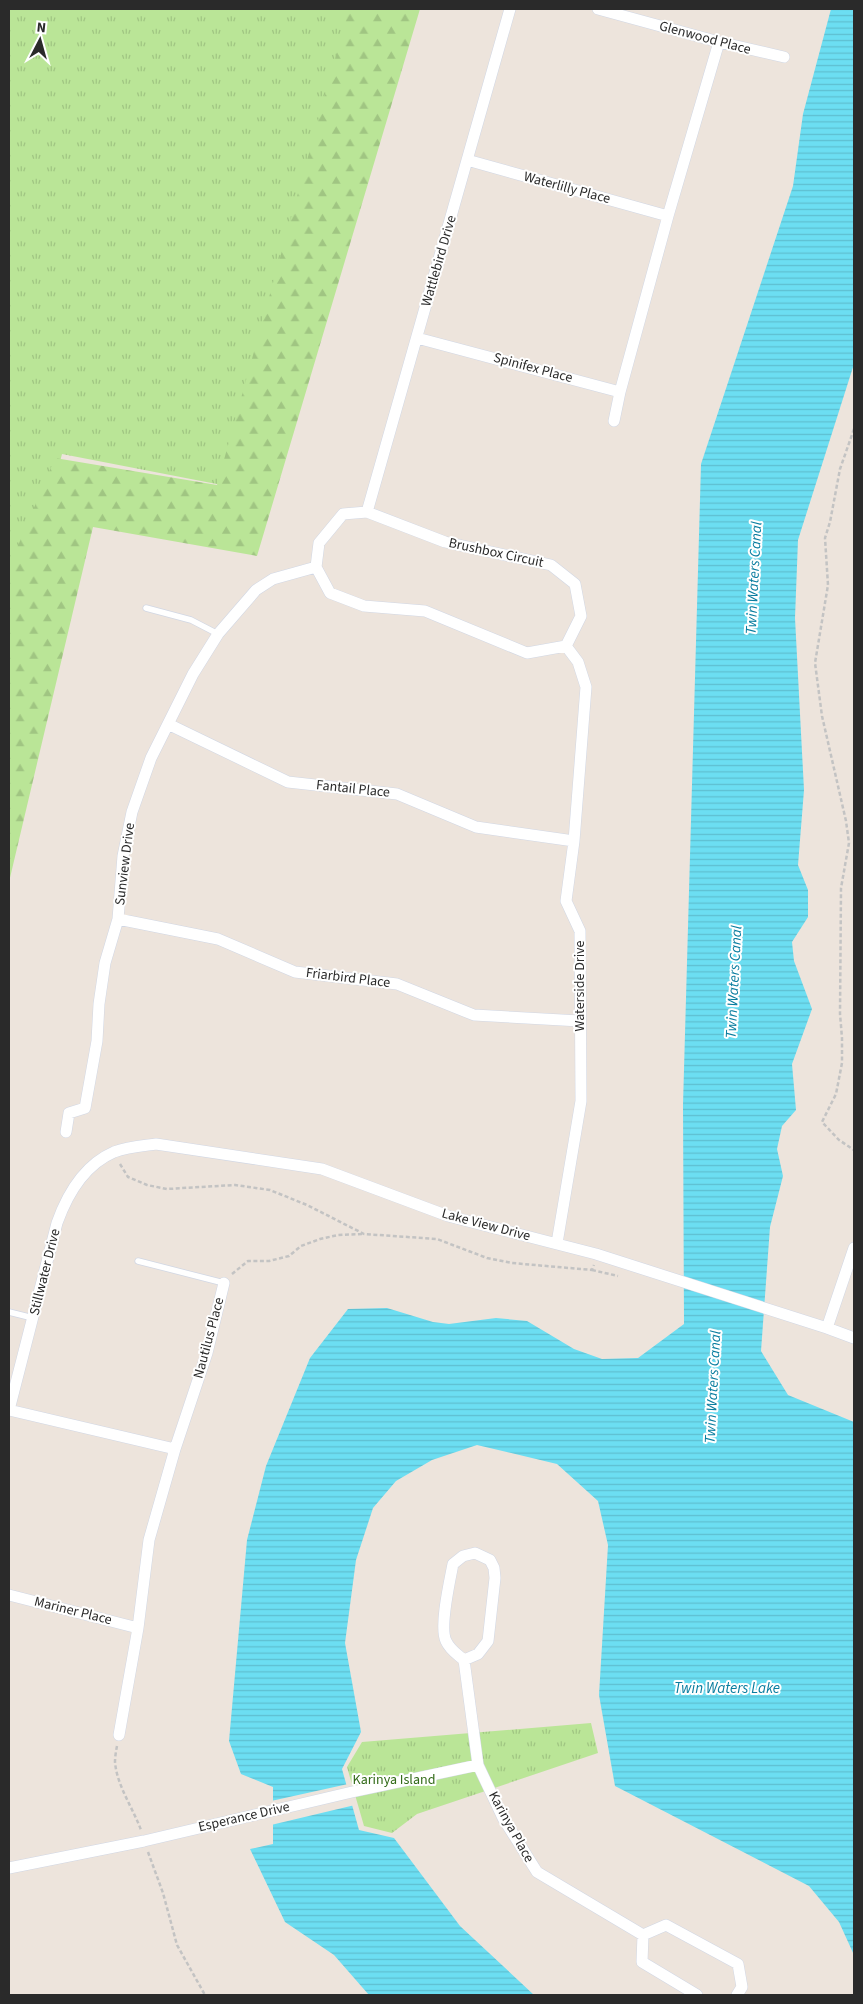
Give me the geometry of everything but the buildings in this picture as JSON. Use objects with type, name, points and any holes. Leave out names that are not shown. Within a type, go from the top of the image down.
[{"type":"street","name":"Wattlebird Drive","points":[[368,512],[510,9]]},
{"type":"street","name":"Glenwood Place","points":[[598,9],[719,42],[784,57]]},
{"type":"street","points":[[614,421],[620,392],[668,216],[719,42]]},
{"type":"street","name":"Waterlilly Place","points":[[467,160],[668,216]]},
{"type":"street","name":"Spinifex Place","points":[[417,338],[620,392]]},
{"type":"street","name":"Brushbox Circuit","points":[[316,567],[319,542],[343,514],[368,512],[445,542],[552,565],[575,584],[581,616],[566,646]]},
{"type":"street","points":[[316,567],[330,593],[364,606],[425,611],[527,654],[566,646]]},
{"type":"street","name":"Sunview Drive","points":[[66,1132],[69,1113],[85,1108],[97,1041],[99,1004],[106,963],[118,919],[123,856],[132,812],[151,758],[193,674],[218,634],[256,590],[273,579],[316,567]]},
{"type":"street","name":"Waterside Drive","points":[[557,1243],[581,1101],[580,931],[566,901],[574,841],[586,687],[578,662],[566,646]]},
{"type":"street","name":"Fantail Place","points":[[168,724],[288,782],[397,794],[476,827],[574,841]]},
{"type":"street","name":"Friarbird Place","points":[[118,919],[218,939],[295,972],[396,984],[474,1015],[580,1021]]},
{"type":"street","name":"Lake View Drive","points":[[112,1153],[132,1147],[156,1144],[322,1169],[448,1216],[596,1254],[854,1338]]},
{"type":"street","name":"Stillwater Drive","points":[[9,1410],[57,1223],[65,1200],[77,1182],[94,1165],[112,1153]]},
{"type":"street","points":[[827,1328],[854,1248]]},
{"type":"street","name":"Nautilus Place","points":[[138,1628],[149,1540],[174,1449],[207,1353],[224,1283]]},
{"type":"street","points":[[9,1410],[174,1449]]},
{"type":"street","points":[[475,1553],[490,1560],[494,1568],[495,1578],[488,1641],[478,1654],[464,1660],[452,1651],[444,1639],[445,1610],[453,1564],[463,1556],[475,1553]]},
{"type":"street","name":"Mariner Place","points":[[9,1595],[138,1628]]},
{"type":"street","points":[[119,1735],[138,1628]]},
{"type":"street","name":"Karinya Place","points":[[464,1660],[478,1765],[503,1818],[537,1872],[643,1935]]},
{"type":"street","name":"Esperance Drive","points":[[9,1868],[144,1841],[262,1812],[478,1765]]},
{"type":"street","points":[[697,1995],[642,1962],[643,1935],[666,1925],[738,1964],[742,1987],[737,1995]]},
{"type":"lane","points":[[146,608],[191,620],[218,634]]},
{"type":"lane","name":"Nautilus Place","points":[[138,1261],[224,1283]]},
{"type":"lane","points":[[9,1312],[33,1318]]},
{"type":"path","points":[[854,429],[840,469],[825,538],[828,585],[815,663],[822,716],[849,842],[841,888],[840,1014],[842,1063],[836,1094],[822,1122],[839,1140],[854,1150]]},
{"type":"path","points":[[850,439],[854,440]]},
{"type":"path","points":[[112,1153],[128,1177],[147,1186],[167,1189],[234,1186],[270,1190],[307,1205],[364,1234]]},
{"type":"path","points":[[224,1283],[248,1261],[269,1261],[289,1256],[301,1246],[338,1235],[364,1234],[437,1239],[487,1258],[592,1270],[596,1254]]},
{"type":"path","points":[[119,1735],[115,1762],[123,1791],[135,1812],[163,1893],[177,1945],[205,1995]]},
{"type":"green space","points":[[9,9],[362,9],[232,487],[62,454],[9,661]]},
{"type":"green space","points":[[349,9],[420,9],[257,556],[93,527],[9,882],[9,567],[55,458],[217,485]]},
{"type":"green space","name":"Karinya Island","points":[[591,1723],[598,1753],[417,1814],[392,1833],[364,1826],[347,1767],[362,1742]]},
{"type":"water","name":"Twin Waters Lake","points":[[831,9],[854,9],[854,364],[798,540],[795,618],[804,790],[798,865],[808,890],[808,917],[792,942],[794,961],[812,1009],[792,1064],[796,1110],[782,1126],[777,1149],[783,1176],[770,1227],[761,1351],[788,1395],[854,1422],[854,1955],[839,1922],[809,1886],[615,1786],[599,1695],[608,1545],[598,1501],[557,1464],[477,1445],[432,1460],[396,1481],[373,1508],[356,1560],[345,1643],[361,1732],[342,1769],[359,1830],[394,1838],[460,1926],[534,1995],[369,1995],[334,1955],[285,1922],[250,1849],[273,1844],[273,1787],[241,1774],[229,1741],[247,1540],[266,1466],[310,1358],[348,1309],[387,1308],[433,1322],[449,1324],[496,1318],[527,1321],[574,1349],[602,1359],[638,1358],[684,1324],[683,1105],[701,464],[793,186],[803,114]]},
{"type":"pier","points":[[348,1784],[355,1805],[271,1825],[271,1801]]},
{"type":"water label","name":"Twin Waters Canal","points":[[754,578]]},
{"type":"water label","name":"Twin Waters Canal","points":[[734,982]]},
{"type":"water label","name":"Twin Waters Canal","points":[[713,1387]]}]
